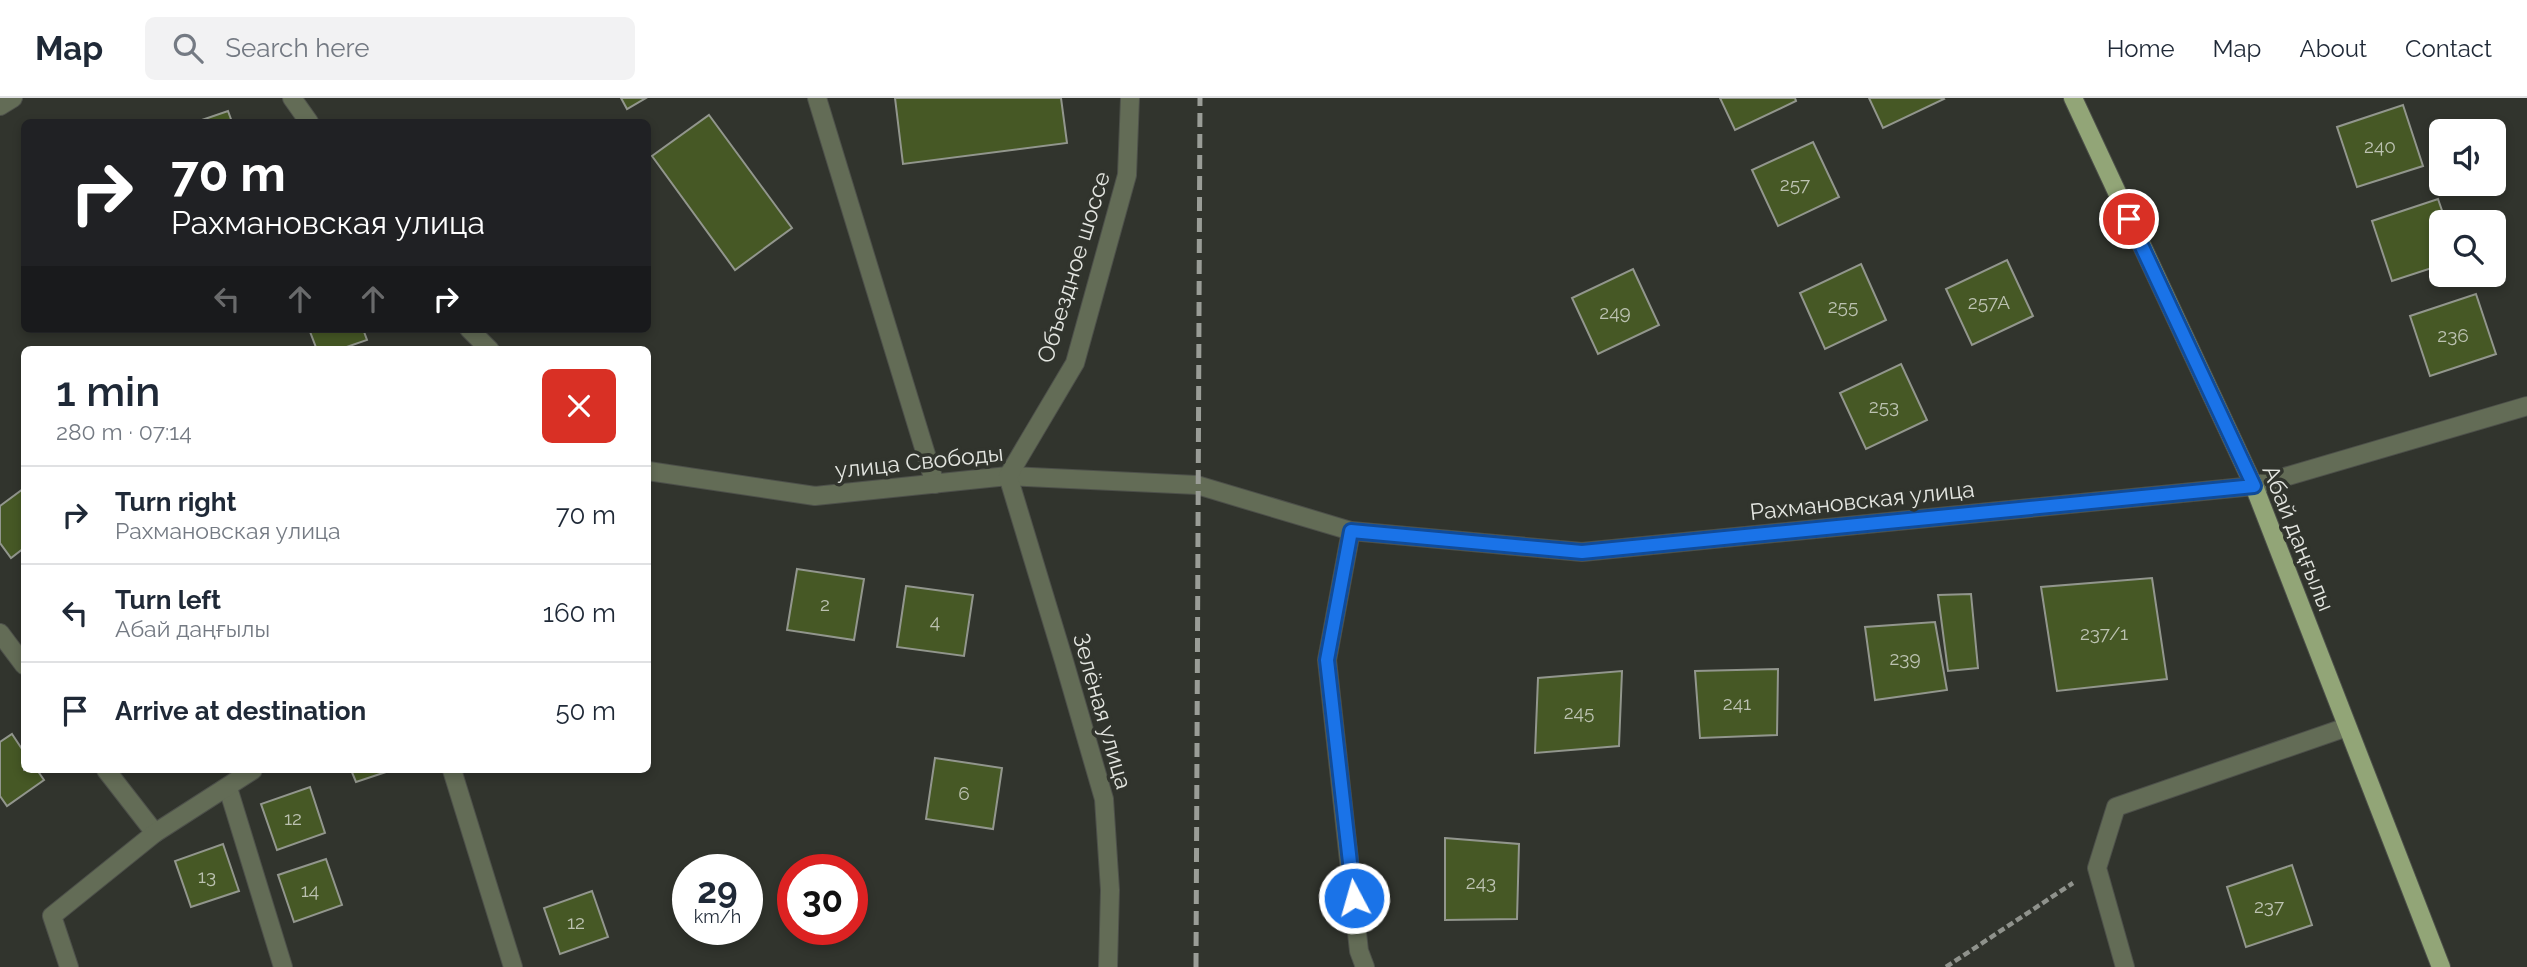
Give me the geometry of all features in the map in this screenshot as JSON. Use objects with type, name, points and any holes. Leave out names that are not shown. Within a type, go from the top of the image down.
[{"type":"main road","name":"Абай даңғылы","points":[[2073,98],[2254,486],[2441,967]]},
{"type":"street","points":[[0,106],[13,98]]},
{"type":"street","points":[[292,98],[307,119]]},
{"type":"street","points":[[817,98],[935,484]]},
{"type":"street","name":"Объездное шоссе","points":[[1008,476],[1074,363],[1127,175],[1130,98]]},
{"type":"street","points":[[473,333],[486,346]]},
{"type":"street","name":"Рахмановская улица","points":[[1197,485],[1351,531],[1582,552],[2254,486],[2527,406]]},
{"type":"street","name":"улица Свободы","points":[[651,471],[815,496],[1008,476],[1197,485]]},
{"type":"street","name":"Зелёная улица","points":[[1008,476],[1104,799],[1110,890],[1108,967]]},
{"type":"street","points":[[1351,531],[1327,660],[1360,951],[1365,967]]},
{"type":"street","points":[[0,633],[21,661]]},
{"type":"street","points":[[2125,967],[2097,867],[2116,807],[2347,727]]},
{"type":"street","points":[[108,773],[155,833]]},
{"type":"street","points":[[69,967],[52,916],[155,833],[249,773]]},
{"type":"street","points":[[454,773],[513,967]]},
{"type":"street","points":[[228,788],[282,967]]},
{"type":"path","points":[[1946,967],[2097,867]]},
{"type":"building","points":[[621,98],[646,98],[627,109]]},
{"type":"building","points":[[895,98],[1061,98],[1067,143],[903,164]]},
{"type":"building","points":[[1720,98],[1795,98],[1796,101],[1735,130]]},
{"type":"building","points":[[1869,98],[1943,98],[1944,99],[1883,128]]},
{"type":"building","points":[[2403,105],[2423,166],[2357,187],[2337,127]]},
{"type":"building","points":[[228,111],[231,119],[205,119]]},
{"type":"building","points":[[709,115],[792,228],[735,270],[652,156]]},
{"type":"building","points":[[1813,142],[1839,197],[1778,226],[1752,170]]},
{"type":"building","points":[[2438,199],[2442,210],[2429,210],[2429,269],[2392,281],[2372,221]]},
{"type":"building","points":[[2007,260],[2033,316],[1972,345],[1946,289]]},
{"type":"building","points":[[1861,264],[1886,320],[1825,349],[1800,293]]},
{"type":"building","points":[[1633,269],[1659,325],[1598,354],[1572,298]]},
{"type":"building","points":[[2476,294],[2496,354],[2430,376],[2410,316]]},
{"type":"building","points":[[311,333],[364,333],[367,340],[350,346],[315,346]]},
{"type":"building","points":[[1901,364],[1927,420],[1866,449],[1840,393]]},
{"type":"building","points":[[21,490],[21,550],[11,558],[0,543],[0,506]]},
{"type":"building","points":[[797,569],[864,579],[854,640],[787,630]]},
{"type":"building","points":[[2152,578],[2167,679],[2057,691],[2041,587]]},
{"type":"building","points":[[906,586],[973,595],[964,656],[897,647]]},
{"type":"building","points":[[1971,594],[1978,668],[1948,671],[1938,595]]},
{"type":"building","points":[[1935,622],[1947,690],[1875,700],[1865,627]]},
{"type":"building","points":[[1778,669],[1777,735],[1700,738],[1695,671]]},
{"type":"building","points":[[1622,671],[1619,746],[1535,753],[1538,678]]},
{"type":"building","points":[[12,734],[21,748],[21,773],[39,773],[44,780],[7,806],[0,796],[0,742]]},
{"type":"building","points":[[935,758],[1002,768],[993,829],[926,819]]},
{"type":"building","points":[[352,773],[383,773],[356,782]]},
{"type":"building","points":[[310,787],[325,833],[277,850],[261,804]]},
{"type":"building","points":[[1445,838],[1519,844],[1517,919],[1445,920]]},
{"type":"building","points":[[223,844],[239,891],[191,907],[175,861]]},
{"type":"building","points":[[326,859],[342,905],[294,922],[278,875]]},
{"type":"building","points":[[2292,865],[2312,925],[2246,947],[2227,887]]},
{"type":"building","points":[[592,891],[608,937],[560,954],[544,908]]},
{"type":"railway","points":[[1196,967],[1200,98]]},
{"type":"route","points":[[1354,898],[1327,660],[1351,531],[1582,552],[2254,486],[2129,219]]}]
